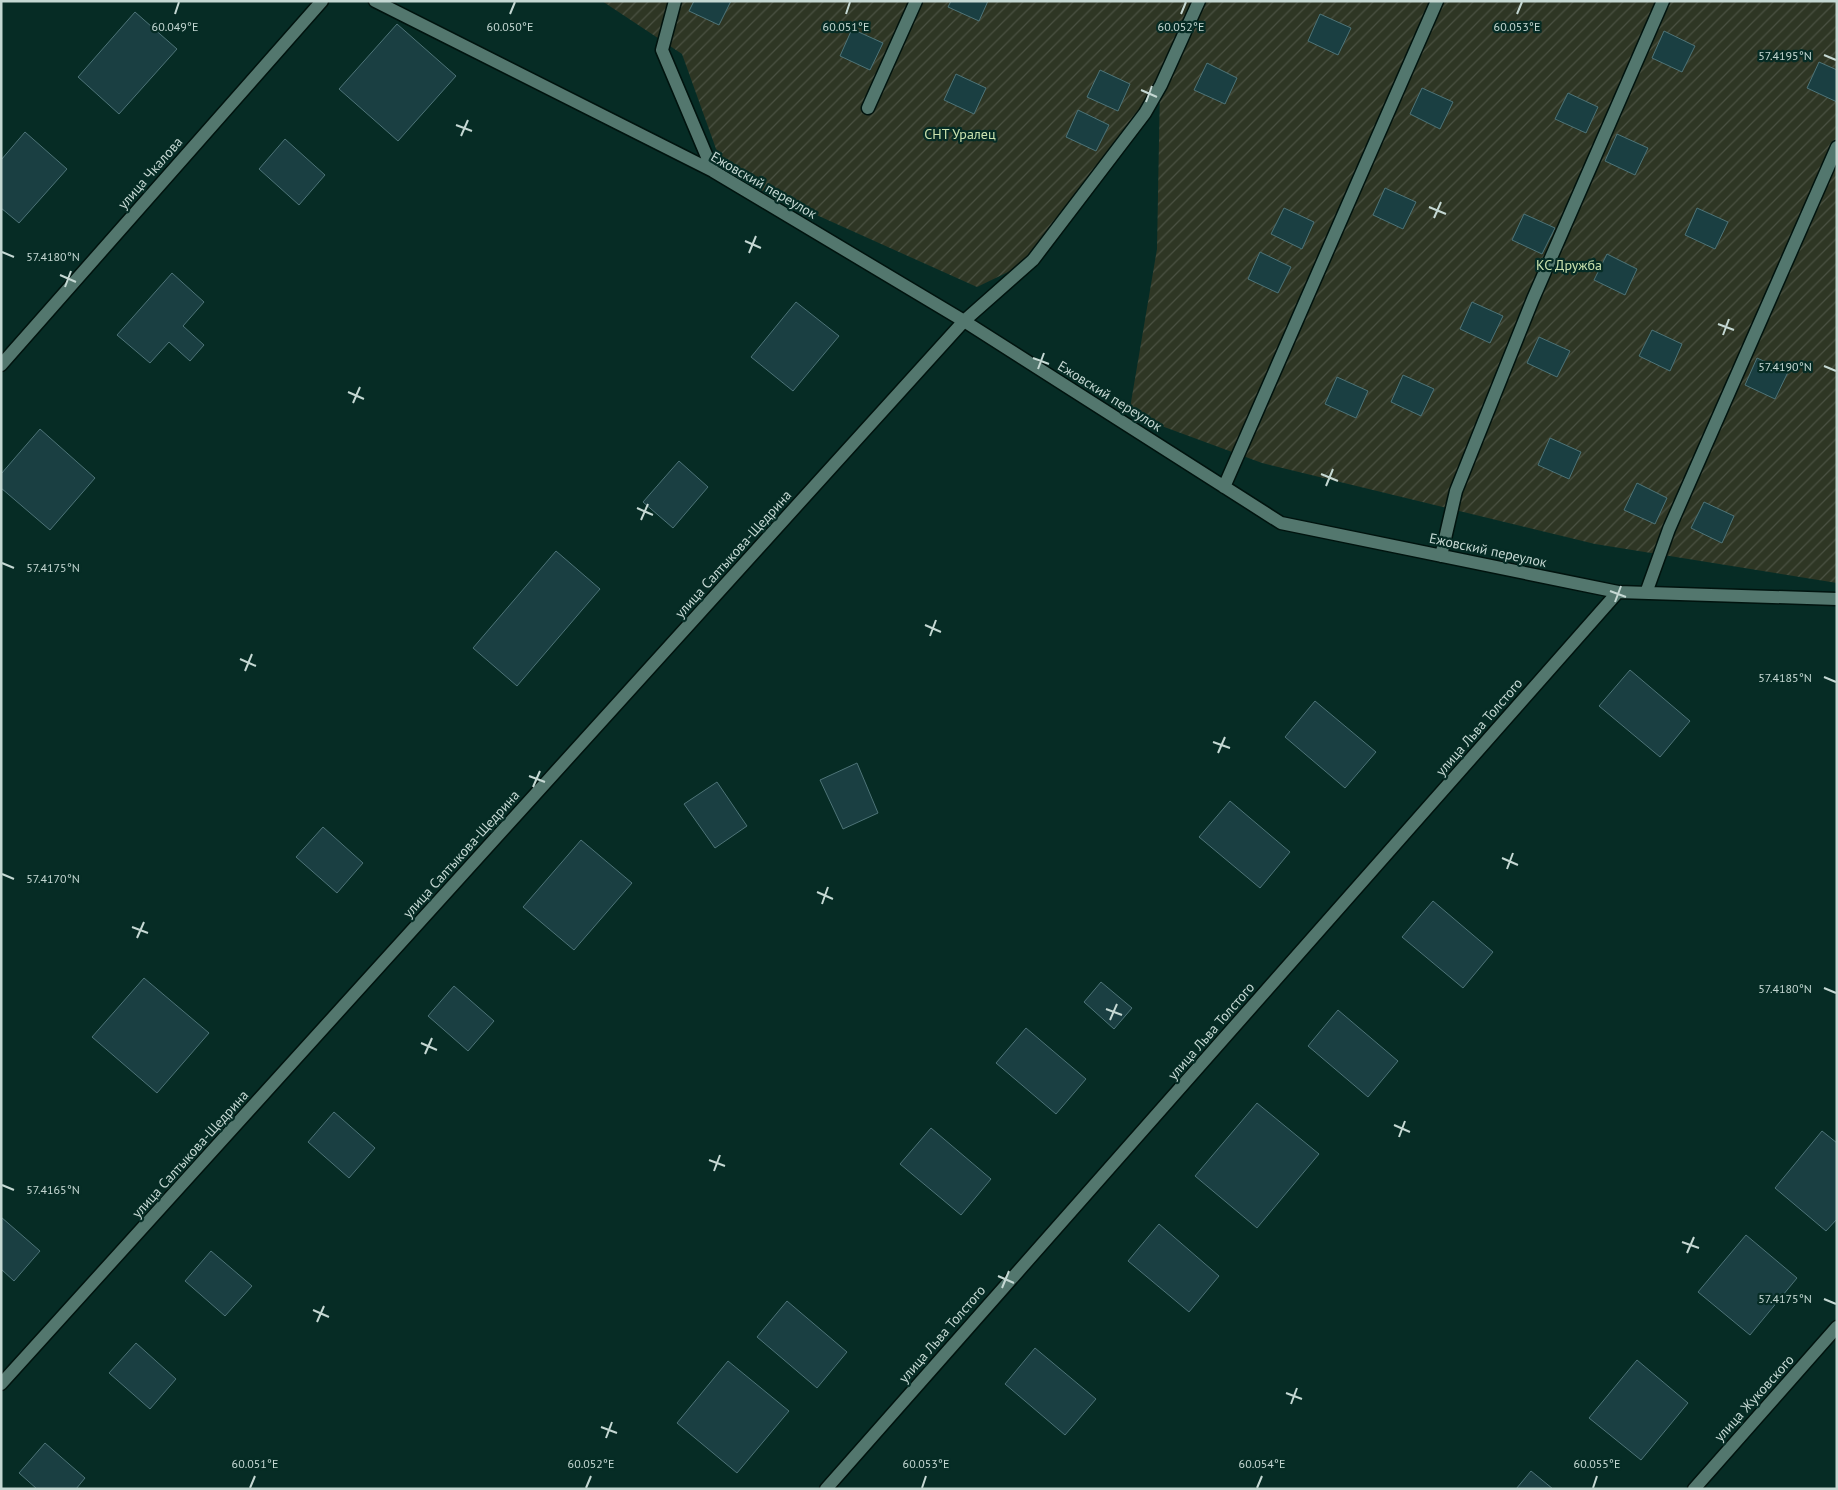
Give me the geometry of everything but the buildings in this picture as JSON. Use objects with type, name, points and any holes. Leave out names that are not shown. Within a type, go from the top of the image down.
[{"type":"street","name":"улица Чкалова","points":[[1,364],[322,1]]},
{"type":"street","name":"Ежовский переулок","points":[[374,1],[713,171],[964,321],[1281,522],[1618,592],[1837,599]]},
{"type":"street","points":[[868,108],[916,1]]},
{"type":"street","name":"улица Салтыкова-Щедрина","points":[[1,1384],[964,321],[1033,260],[1145,113],[1161,85],[1199,1]]},
{"type":"street","points":[[1224,487],[1437,1]]},
{"type":"street","points":[[1441,556],[1456,491],[1533,299],[1663,1]]},
{"type":"street","points":[[673,3],[662,50],[713,171]]},
{"type":"street","points":[[1646,594],[1669,529],[1837,147]]},
{"type":"street","name":"улица Льва Толстого","points":[[826,1489],[1618,592]]},
{"type":"street","name":"улица Жуковского","points":[[1694,1489],[1837,1327]]},
{"type":"green space","name":"КС Дружба","points":[[602,1],[1837,1],[1837,583],[1595,544],[1262,463],[1129,414],[1157,249],[1160,86],[1033,260],[977,287],[725,174],[682,54]]},
{"type":"park label","name":"СНТ Уралец","points":[[960,134]]}]
